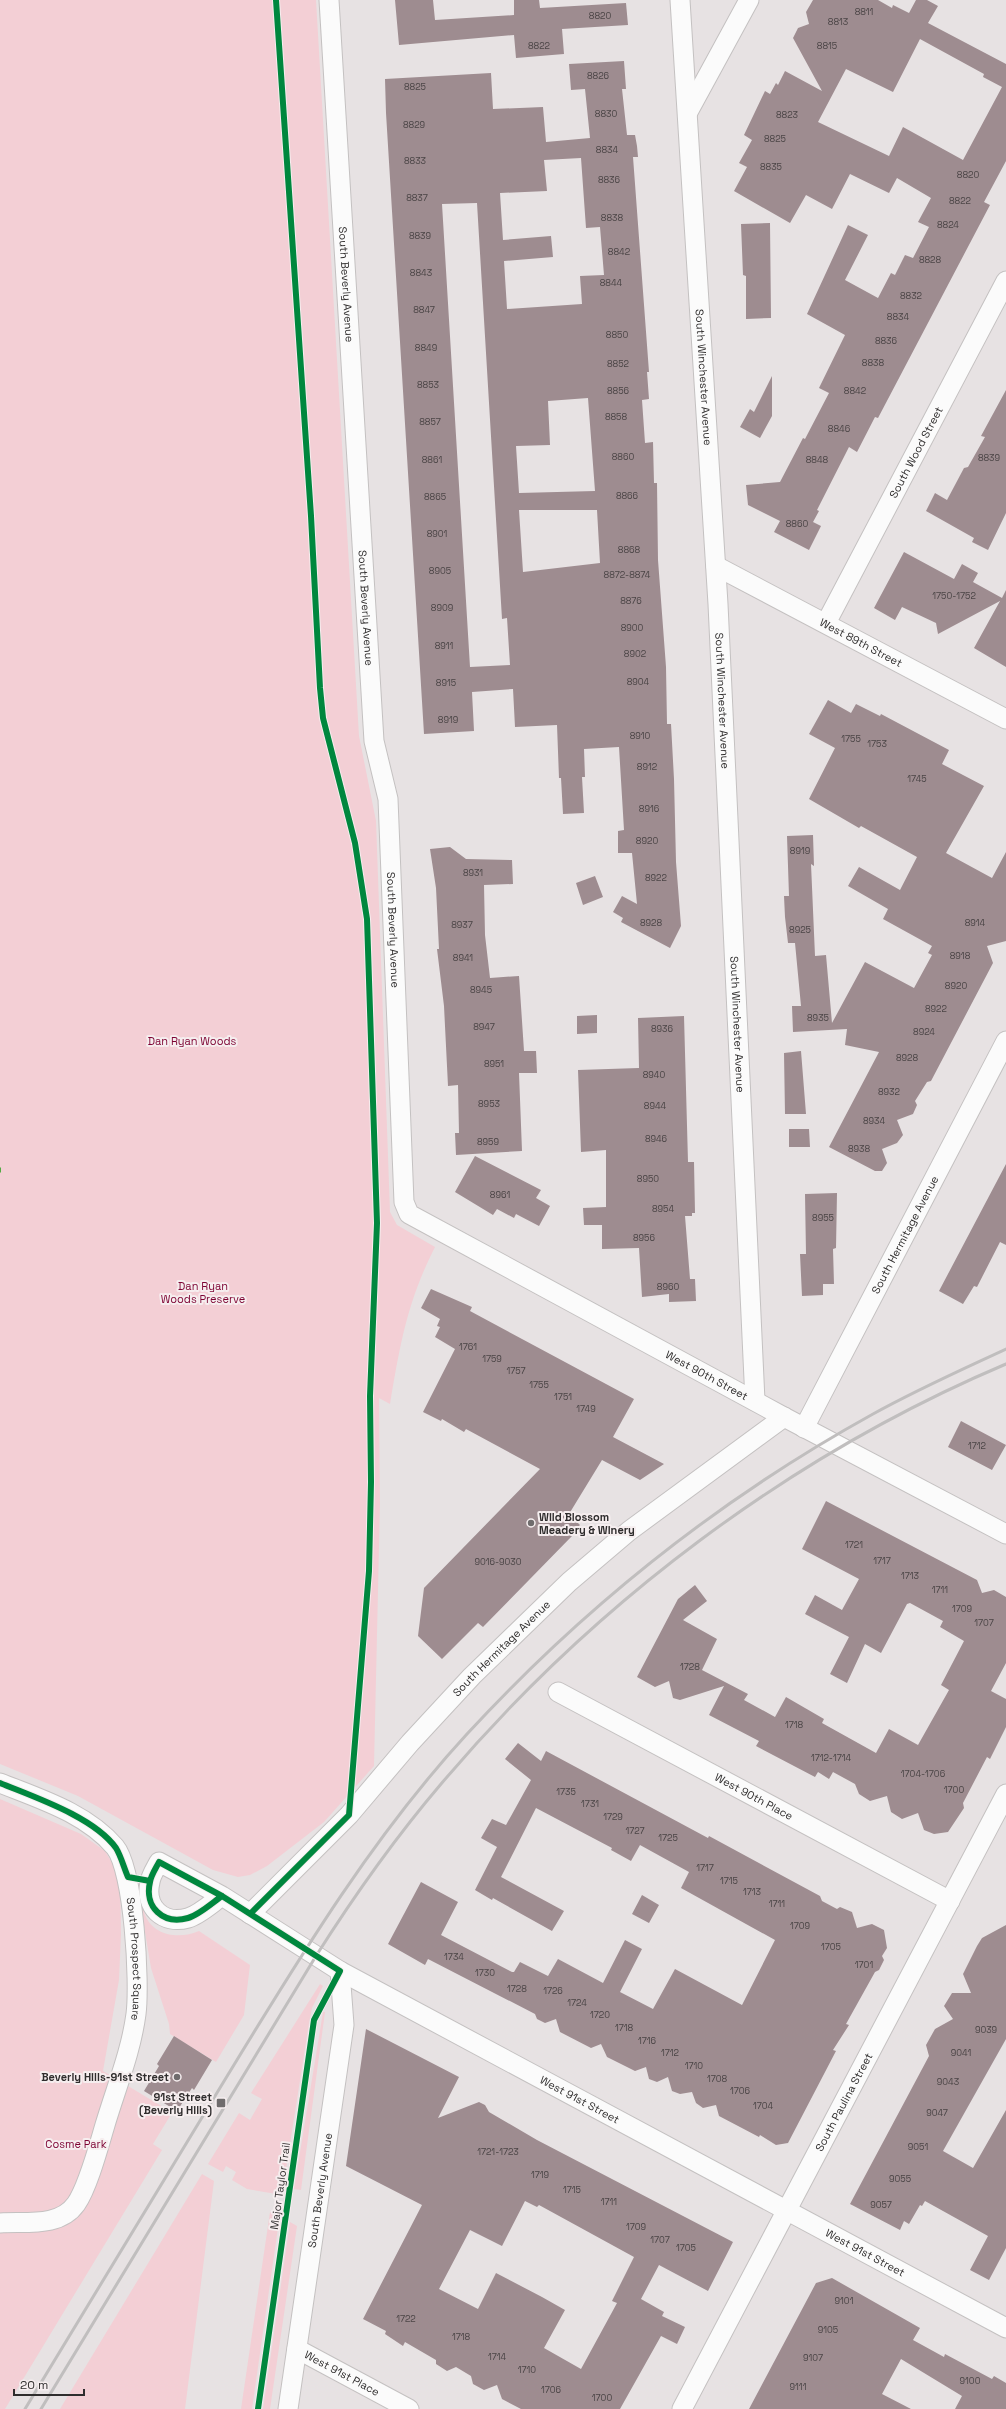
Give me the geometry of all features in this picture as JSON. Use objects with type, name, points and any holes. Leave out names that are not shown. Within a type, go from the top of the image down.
[{"type":"street","name":"South Beverly Avenue","points":[[329,0],[374,741],[388,799],[404,1202],[409,1214]]},
{"type":"street","name":"South Winchester Avenue","points":[[680,0],[716,566],[755,1401]]},
{"type":"street","points":[[688,112],[749,0]]},
{"type":"street","name":"South Wood Street","points":[[826,623],[1006,281]]},
{"type":"street","name":"West 89th Street","points":[[716,566],[1006,718]]},
{"type":"street","name":"South Hermitage Avenue","points":[[804,1428],[1006,1041]]},
{"type":"street","name":"West 90th Street","points":[[409,1214],[784,1418],[1006,1534]]},
{"type":"street","name":"South Hermitage Avenue","points":[[250,1914],[349,1815],[410,1744],[472,1676],[564,1587],[630,1531],[784,1418]]},
{"type":"street","name":"West 90th Place","points":[[558,1692],[950,1900]]},
{"type":"street","name":"South Prospect Square","points":[[0,1783],[53,1804],[80,1818],[100,1833],[116,1848],[128,1877],[137,1988],[134,2020],[129,2046],[94,2162],[76,2204],[62,2217],[44,2222],[0,2223]]},
{"type":"street","name":"South Paulina Street","points":[[682,2409],[1006,1794]]},
{"type":"street","name":"West 91st Street","points":[[222,1896],[190,1918],[175,1920],[160,1915],[152,1906],[149,1895],[150,1881],[159,1862],[222,1896],[340,1971],[786,2212],[1006,2328]]},
{"type":"street","name":"South Beverly Avenue","points":[[288,2409],[344,2025],[340,1971]]},
{"type":"street","name":"West 91st Place","points":[[296,2349],[409,2409]]},
{"type":"green space","name":"Dan Ryan Woods","points":[[0,0],[316,0],[359,736],[376,821],[390,1212],[397,1225],[435,1247],[425,1267],[411,1305],[401,1343],[390,1404],[379,1398],[380,1503],[374,1766],[324,1822],[267,1866],[250,1875],[238,1877],[213,1870],[78,1796],[0,1764]]},
{"type":"green space","name":"Cosme Park","points":[[0,1799],[81,1834],[105,1851],[120,1876],[121,1934],[119,1980],[103,2071],[168,2110],[170,2116],[153,2144],[162,2150],[5,2409],[0,2409]]},
{"type":"green space","points":[[140,1902],[149,1922],[161,1932],[184,1935],[199,1931],[250,1965],[244,2015],[216,2062],[170,2034],[169,2024],[151,1968]]},
{"type":"green space","points":[[320,1984],[323,1986],[312,2008],[309,2023],[282,2195],[247,2189],[232,2180],[236,2172],[226,2166],[223,2172],[208,2164],[239,2113],[250,2120],[262,2099],[251,2093]]},
{"type":"green space","points":[[323,2012],[325,2012],[301,2190],[294,2189]]},
{"type":"green space","points":[[202,2174],[214,2181],[185,2409],[60,2409]]},
{"type":"green space","points":[[270,2212],[280,2214],[252,2409],[241,2409]]},
{"type":"green space","points":[[290,2222],[297,2226],[270,2409],[263,2409]]},
{"type":"building","points":[[395,0],[433,0],[435,20],[514,15],[514,0],[539,0],[540,8],[626,3],[628,25],[562,29],[564,54],[516,58],[514,35],[399,45]]},
{"type":"building","points":[[813,0],[878,0],[892,8],[893,5],[909,13],[916,0],[927,0],[938,6],[928,23],[1006,64],[1006,161],[984,202],[990,205],[878,418],[875,417],[857,452],[849,447],[817,510],[819,511],[813,522],[821,526],[809,550],[774,532],[780,521],[748,505],[746,485],[780,482],[829,393],[819,388],[845,335],[807,314],[848,225],[868,235],[845,280],[878,298],[891,273],[895,275],[905,255],[913,258],[929,227],[918,222],[931,198],[897,178],[889,193],[850,174],[832,209],[806,195],[790,223],[734,191],[747,167],[739,163],[752,140],[744,135],[765,91],[770,94],[776,83],[778,85],[785,71],[822,91],[793,38],[798,28],[809,24],[806,12]],"holes":[[[920,39],[984,74],[983,77],[1002,87],[963,160],[903,127],[889,156],[818,122],[846,69],[893,92]]]},
{"type":"building","points":[[624,61],[626,89],[622,89],[627,135],[635,135],[637,146],[638,157],[633,157],[649,372],[647,372],[649,399],[642,400],[645,443],[653,442],[654,483],[657,483],[658,560],[666,667],[667,724],[671,724],[676,862],[681,926],[670,948],[621,922],[623,918],[613,912],[622,896],[637,904],[632,853],[618,853],[618,831],[624,830],[619,747],[584,749],[585,777],[582,777],[584,813],[563,814],[561,778],[559,778],[557,725],[515,727],[513,689],[472,692],[474,731],[424,734],[385,79],[491,73],[493,109],[543,107],[546,142],[590,138],[585,89],[571,90],[569,64]],"holes":[[[581,158],[586,228],[600,227],[604,275],[580,276],[582,304],[507,309],[504,261],[553,257],[551,236],[503,240],[500,193],[547,191],[544,160]],[[477,203],[502,619],[507,618],[510,665],[470,667],[442,204]],[[588,398],[595,491],[519,493],[516,446],[550,445],[548,401]],[[519,510],[597,510],[600,563],[523,572]]]},
{"type":"building","points":[[770,223],[771,318],[746,319],[746,276],[743,275],[741,224]]},
{"type":"building","points":[[772,376],[772,416],[760,438],[740,427],[750,409],[754,412]]},
{"type":"building","points":[[1006,390],[1006,513],[988,550],[972,542],[974,538],[926,511],[935,493],[947,500],[964,468],[968,467],[985,437],[981,436]]},
{"type":"building","points":[[904,552],[954,579],[962,564],[978,573],[973,582],[1002,598],[1006,590],[1006,667],[974,648],[1000,601],[938,634],[936,623],[902,607],[895,620],[874,608]]},
{"type":"building","points":[[828,700],[851,713],[856,704],[880,716],[881,714],[949,750],[942,764],[984,786],[946,853],[992,878],[1006,852],[1006,941],[987,946],[993,963],[931,1081],[927,1082],[915,1101],[917,1105],[913,1114],[897,1120],[903,1135],[897,1143],[882,1149],[887,1163],[882,1171],[875,1171],[829,1147],[879,1052],[845,1045],[847,1029],[793,1032],[792,1006],[801,1006],[795,943],[788,943],[785,917],[784,896],[789,896],[787,836],[813,835],[814,866],[811,864],[815,956],[826,955],[832,1023],[865,962],[914,988],[932,955],[928,953],[932,946],[883,919],[888,909],[848,886],[859,867],[900,890],[917,857],[861,826],[859,828],[809,799],[835,748],[809,734]]},
{"type":"building","points":[[450,847],[466,859],[512,860],[513,884],[484,885],[485,935],[490,978],[519,976],[524,1051],[536,1051],[537,1073],[519,1073],[522,1151],[456,1155],[455,1133],[459,1133],[458,1085],[448,1086],[444,1006],[437,949],[439,949],[436,888],[430,849]]},
{"type":"building","points":[[595,876],[603,897],[583,905],[576,883]]},
{"type":"building","points":[[597,1015],[597,1033],[577,1034],[577,1016]]},
{"type":"building","points":[[684,1016],[688,1162],[694,1162],[695,1213],[692,1213],[692,1216],[685,1216],[690,1279],[695,1279],[696,1301],[669,1302],[669,1294],[642,1297],[639,1248],[602,1249],[602,1225],[584,1225],[583,1208],[606,1207],[606,1150],[581,1152],[578,1070],[639,1068],[638,1018]]},
{"type":"building","points":[[801,1051],[806,1114],[785,1114],[784,1053]]},
{"type":"building","points":[[789,1129],[809,1129],[810,1147],[789,1147]]},
{"type":"building","points":[[475,1156],[541,1190],[536,1198],[550,1206],[539,1226],[516,1214],[514,1218],[497,1209],[493,1215],[455,1192]]},
{"type":"building","points":[[1006,1164],[1006,1245],[1000,1242],[977,1287],[974,1286],[963,1304],[939,1291]]},
{"type":"building","points":[[837,1193],[836,1248],[833,1249],[834,1284],[823,1284],[823,1295],[802,1296],[800,1254],[806,1254],[805,1194]]},
{"type":"building","points":[[431,1289],[472,1307],[470,1311],[634,1399],[613,1437],[664,1464],[640,1480],[602,1460],[569,1514],[580,1525],[571,1534],[572,1536],[483,1627],[478,1623],[442,1659],[418,1636],[424,1588],[540,1469],[466,1429],[464,1432],[442,1419],[441,1421],[423,1412],[455,1349],[435,1337],[440,1327],[437,1326],[440,1319],[421,1308]]},
{"type":"building","points":[[961,1421],[1006,1445],[992,1470],[948,1447]]},
{"type":"building","points":[[826,1501],[977,1580],[982,1593],[994,1590],[1006,1597],[1006,1663],[991,1691],[1006,1699],[1006,1727],[990,1759],[987,1757],[963,1803],[964,1808],[948,1832],[934,1834],[924,1830],[918,1813],[902,1819],[891,1812],[887,1796],[870,1801],[859,1794],[855,1784],[833,1772],[829,1779],[818,1772],[815,1777],[756,1746],[759,1741],[709,1715],[724,1686],[680,1700],[673,1698],[669,1681],[655,1687],[637,1677],[678,1599],[695,1585],[707,1601],[683,1620],[717,1639],[702,1670],[748,1694],[744,1700],[775,1717],[786,1697],[824,1719],[822,1723],[876,1753],[889,1729],[918,1745],[949,1690],[941,1685],[964,1641],[940,1627],[943,1621],[910,1603],[907,1604],[881,1653],[865,1644],[847,1683],[830,1674],[849,1637],[805,1614],[815,1595],[842,1610],[859,1579],[802,1549]]},
{"type":"building","points":[[518,1743],[541,1761],[546,1751],[820,1896],[822,1901],[837,1909],[840,1907],[852,1912],[857,1928],[872,1924],[884,1930],[887,1948],[882,1956],[884,1960],[879,1970],[875,1972],[846,2024],[849,2025],[833,2050],[836,2051],[788,2143],[776,2145],[760,2135],[759,2137],[719,2116],[716,2105],[703,2108],[696,2103],[692,2092],[680,2094],[672,2091],[668,2077],[657,2082],[649,2079],[646,2067],[635,2071],[607,2057],[601,2044],[591,2048],[560,2032],[556,2019],[545,2023],[537,2019],[535,2014],[428,1959],[425,1965],[388,1944],[421,1882],[458,1902],[441,1935],[512,1972],[514,1972],[520,1962],[548,1976],[558,1959],[603,1983],[625,1940],[642,1949],[620,1992],[653,2009],[675,1969],[742,2005],[775,1940],[681,1888],[689,1872],[640,1845],[631,1861],[611,1850],[612,1848],[536,1808],[501,1877],[564,1911],[552,1931],[493,1898],[492,1900],[475,1890],[497,1847],[481,1838],[492,1819],[506,1825],[531,1780],[505,1759]]},
{"type":"building","points":[[642,1895],[659,1905],[649,1923],[632,1914]]},
{"type":"building","points":[[1006,1925],[1006,2039],[943,2151],[973,2168],[1006,2110],[1006,2248],[989,2280],[970,2270],[988,2236],[925,2201],[922,2206],[920,2205],[909,2224],[904,2221],[900,2230],[850,2204],[929,2056],[926,2045],[935,2029],[953,2019],[944,2006],[952,1993],[971,1993],[963,1974],[977,1946],[982,1938]]},
{"type":"building","points":[[366,2029],[459,2077],[438,2118],[479,2102],[485,2105],[489,2112],[537,2140],[733,2242],[708,2291],[659,2265],[641,2299],[664,2312],[662,2316],[685,2327],[677,2344],[661,2336],[620,2409],[521,2409],[502,2399],[497,2385],[484,2390],[473,2384],[471,2376],[456,2367],[447,2371],[436,2364],[436,2360],[405,2342],[403,2346],[385,2334],[386,2331],[363,2319],[422,2205],[346,2166]],"holes":[[[525,2201],[537,2207],[539,2205],[634,2257],[612,2301],[617,2303],[581,2369],[544,2348],[565,2310],[542,2297],[496,2273],[478,2309],[439,2289],[470,2230],[502,2246]]]},
{"type":"building","name":"Beverly Hills-91st Street","points":[[174,2036],[212,2060],[194,2090],[192,2088],[177,2111],[144,2091],[159,2066],[157,2064]]},
{"type":"building","points":[[832,2278],[920,2328],[913,2340],[944,2357],[945,2354],[992,2379],[994,2376],[1006,2383],[1006,2409],[955,2409],[962,2396],[901,2359],[882,2394],[911,2409],[749,2409],[816,2283]]},
{"type":"railway","points":[[25,2409],[311,1941],[369,1855],[400,1813],[467,1734],[512,1687],[607,1599],[709,1518],[762,1481],[873,1414],[922,1388],[1006,1349]]},
{"type":"railway","points":[[41,2409],[316,1956],[345,1911],[391,1846],[424,1804],[500,1718],[563,1655],[629,1596],[699,1541],[772,1490],[848,1443],[926,1401],[1006,1364]]},
{"type":"cycle path","points":[[250,1914],[349,1815],[369,1571],[371,1482],[370,1396],[377,1223],[367,919],[355,843],[323,718],[320,688],[311,516],[276,0]]},
{"type":"cycle path","points":[[0,1783],[62,1809],[93,1827],[106,1837],[116,1848],[128,1877],[150,1881]]},
{"type":"cycle path","name":"Major Taylor Trail","points":[[222,1896],[201,1912],[188,1918],[171,1919],[157,1912],[150,1899],[149,1891],[152,1874],[159,1862],[222,1896],[340,1971],[314,2020],[258,2409]]},
{"type":"place","name":"Wild Blossom Meadery & Winery","points":[[531,1523]]},
{"type":"place","name":"Beverly Hills-91st Street","points":[[177,2077]]},
{"type":"place","name":"91st Street (Beverly Hills)","points":[[221,2103]]},
{"type":"park label","name":"Dan Ryan Woods Preserve","points":[[203,1292]]}]
